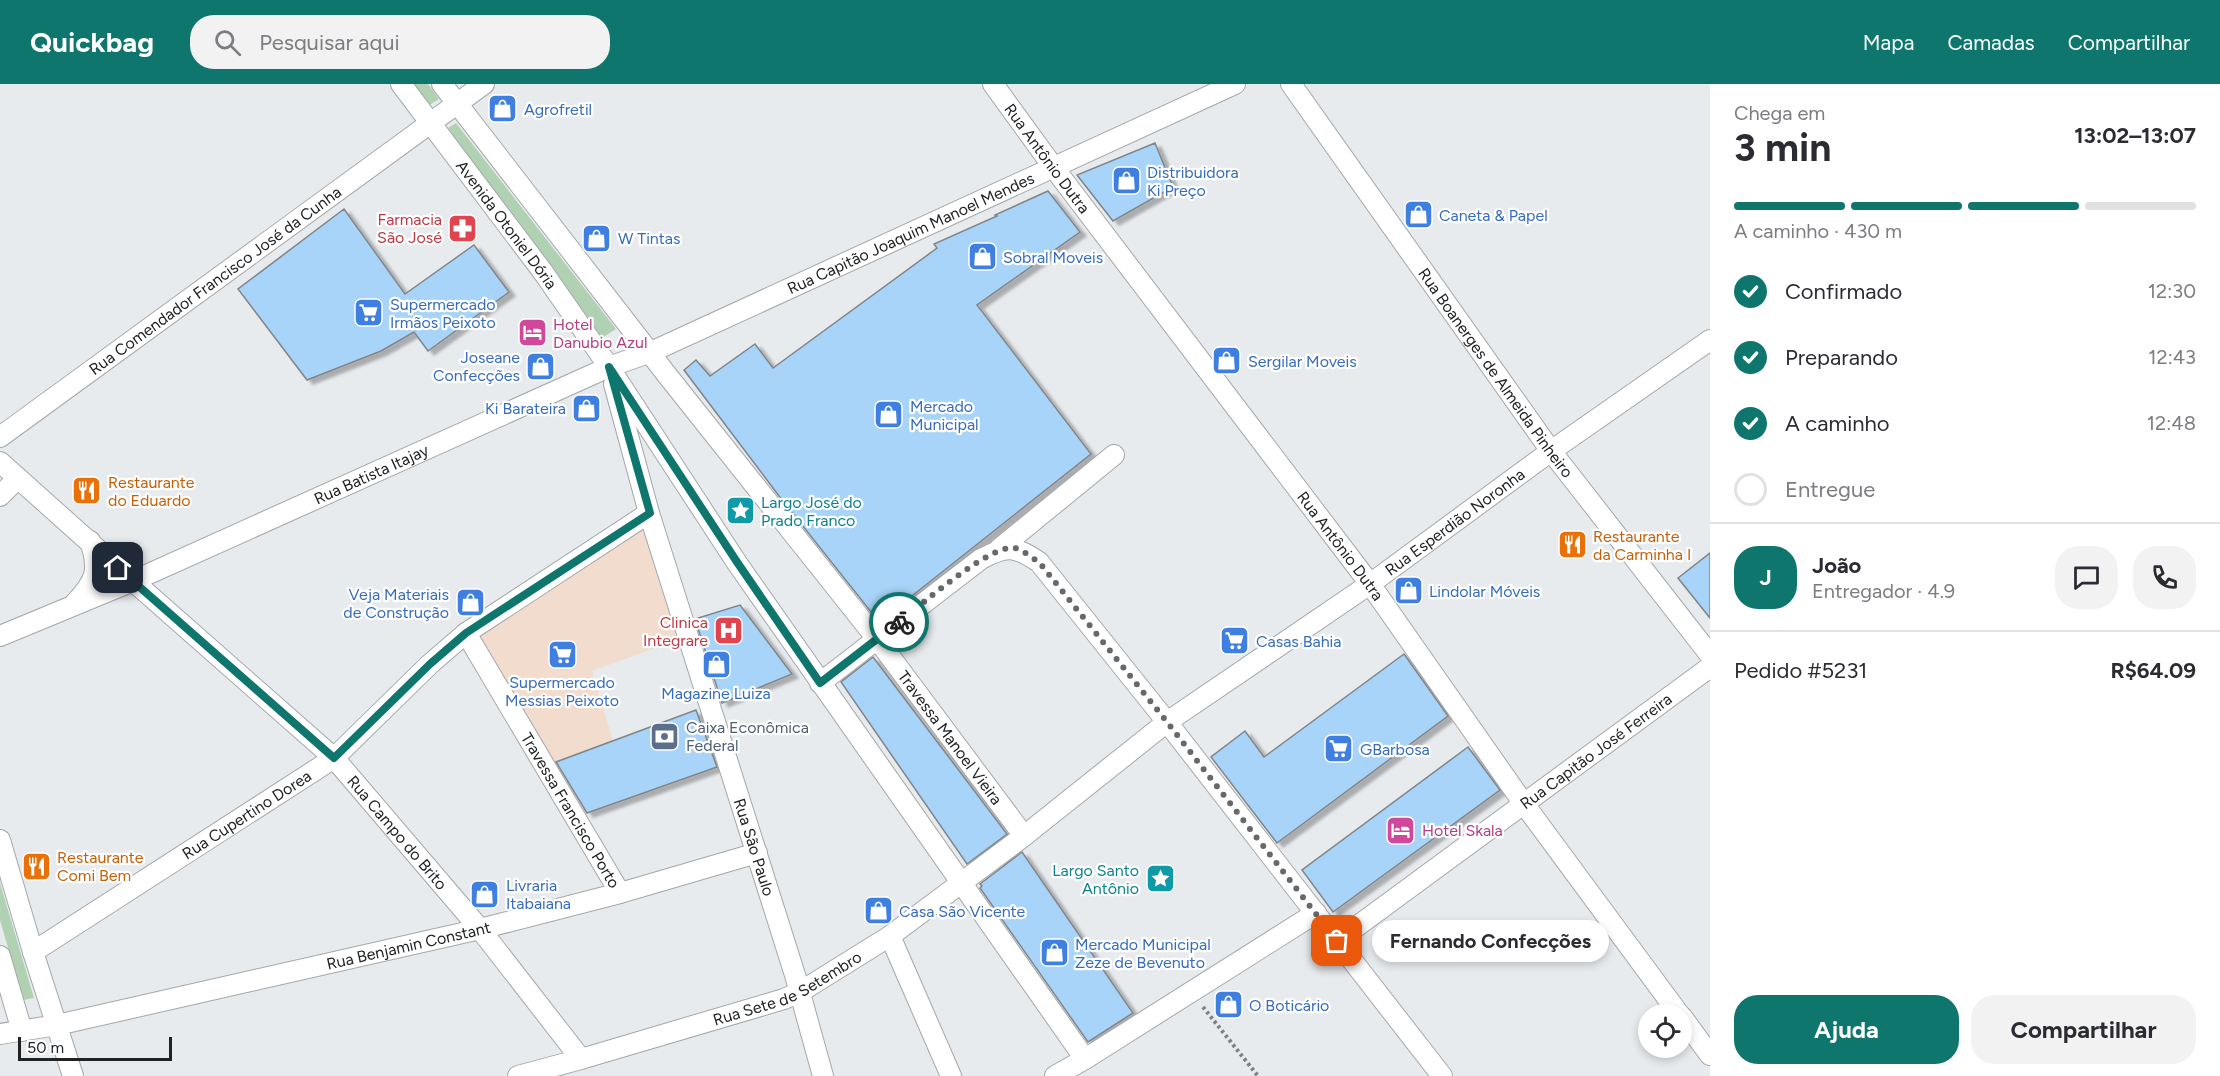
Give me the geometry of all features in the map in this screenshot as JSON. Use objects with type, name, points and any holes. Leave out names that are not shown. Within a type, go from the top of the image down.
[{"type":"street","name":"Avenida Otoniel Dória","points":[[401,84],[543,272],[820,683],[1085,1059]]},
{"type":"street","name":"Avenida Otoniel Dória","points":[[442,84],[789,530],[877,639]]},
{"type":"street","name":"Rua Comendador Francisco José da Cunha","points":[[0,437],[484,84]]},
{"type":"street","name":"Rua Antônio Dutra","points":[[993,84],[1054,168],[1370,584],[1524,804],[1671,1004]]},
{"type":"street","name":"Rua Capitão Joaquim Manoel Mendes","points":[[609,367],[651,352],[1235,84]]},
{"type":"street","name":"Rua Boanerges de Almeida Pinheiro","points":[[1291,84],[1551,452],[1710,655]]},
{"type":"street","name":"Rua Esperdião Noronha","points":[[1167,722],[1370,584],[1710,340]]},
{"type":"street","name":"Rua São Paulo","points":[[609,367],[650,513],[801,992],[823,1076]]},
{"type":"street","name":"Rua Batista Itajay","points":[[0,636],[133,581],[609,367]]},
{"type":"street","points":[[820,683],[981,559],[1007,549],[1114,455]]},
{"type":"street","name":"Rua Campo do Brito","points":[[0,462],[334,758],[480,929],[581,1059]]},
{"type":"street","points":[[0,496],[18,478]]},
{"type":"street","name":"Rua Cupertino Dorea","points":[[33,952],[334,758],[430,664],[466,633],[650,513]]},
{"type":"street","points":[[73,605],[89,588],[95,576],[95,557],[90,541]]},
{"type":"street","points":[[1007,549],[1039,562],[1167,722],[1442,1076]]},
{"type":"street","name":"Travessa Francisco Porto","points":[[466,633],[620,893]]},
{"type":"street","name":"Travessa Manoel Vieira","points":[[877,639],[1024,836]]},
{"type":"street","name":"Rua Capitão José Ferreira","points":[[1337,941],[1710,667]]},
{"type":"street","points":[[1024,836],[1167,722]]},
{"type":"street","name":"Rua Sete de Setembro","points":[[518,1076],[801,992],[890,936],[1024,836]]},
{"type":"street","points":[[0,840],[73,1076]]},
{"type":"street","name":"Rua Benjamin Constant","points":[[0,1034],[57,1025],[480,929],[620,893],[757,853]]},
{"type":"street","points":[[1055,1076],[1316,913]]},
{"type":"street","points":[[890,936],[951,1076]]},
{"type":"street","points":[[0,956],[22,1031]]},
{"type":"street","name":"Rua Antônio Dutra","points":[[1692,1032],[1710,1055]]},
{"type":"path","points":[[1191,992],[1258,1076]]},
{"type":"shaded area","name":"Supermercado Messias Peixoto","points":[[645,525],[682,638],[592,671],[613,741],[554,763],[476,634]]},
{"type":"green space","points":[[413,84],[428,84],[439,99],[428,106]]},
{"type":"green space","points":[[456,123],[616,329],[602,338],[448,128]]},
{"type":"green space","points":[[0,883],[34,998],[23,1000],[0,920]]},
{"type":"building","name":"Distribuidora Ki Preço","points":[[1155,143],[1173,187],[1113,221],[1077,175]]},
{"type":"building","name":"Mercado Municipal","points":[[1048,191],[1080,232],[977,305],[1091,454],[879,622],[779,496],[684,370],[696,360],[710,376],[755,344],[773,368],[937,248],[934,244]]},
{"type":"building","name":"Supermercado Irmãos Peixoto","points":[[344,209],[405,294],[474,245],[509,292],[428,351],[414,332],[381,351],[307,380],[238,289]]},
{"type":"building","points":[[1710,553],[1710,618],[1678,578]]},
{"type":"building","points":[[740,605],[792,674],[722,703],[695,619]]},
{"type":"building","name":"GBarbosa","points":[[1404,654],[1448,716],[1277,843],[1211,757],[1245,731],[1264,757]]},
{"type":"building","points":[[873,657],[1007,834],[967,864],[841,682]]},
{"type":"building","name":"Caixa Econômica Federal","points":[[696,710],[717,767],[587,813],[556,762]]},
{"type":"building","name":"Hotel Skala","points":[[1468,747],[1500,790],[1333,912],[1302,870]]},
{"type":"building","name":"Mercado Municipal Zeze de Bevenuto","points":[[1022,852],[1133,1013],[1088,1042],[980,888],[982,886],[980,884]]},
{"type":"way so far","points":[[899,622],[981,559],[999,549],[1015,548],[1039,562],[1337,941]]},
{"type":"place","name":"Agrofretil","points":[[503,109]]},
{"type":"place","name":"Distribuidora Ki Preço","points":[[1126,181]]},
{"type":"place","name":"Caneta & Papel","points":[[1418,215]]},
{"type":"place","name":"Farmacia São José","points":[[463,228]]},
{"type":"place","name":"W Tintas","points":[[597,238]]},
{"type":"place","name":"Sobral Moveis","points":[[982,257]]},
{"type":"place","name":"Supermercado Irmãos Peixoto","points":[[369,313]]},
{"type":"place","name":"Hotel Danubio Azul","points":[[532,333]]},
{"type":"place","name":"Sergilar Moveis","points":[[1227,361]]},
{"type":"place","name":"Joseane Confecções","points":[[541,366]]},
{"type":"place","name":"Ki Barateira","points":[[587,408]]},
{"type":"place","name":"Mercado Municipal","points":[[889,415]]},
{"type":"place","name":"Restaurante do Eduardo","points":[[87,491]]},
{"type":"place","name":"Largo José do Prado Franco","points":[[740,511]]},
{"type":"place","name":"Restaurante da Carminha I","points":[[1572,545]]},
{"type":"place","name":"Lindolar Móveis","points":[[1408,591]]},
{"type":"place","name":"Veja Materiais de Construção","points":[[470,603]]},
{"type":"place","name":"Clinica Integrare","points":[[729,631]]},
{"type":"place","name":"Casas Bahia","points":[[1235,641]]},
{"type":"place","name":"Supermercado Messias Peixoto","points":[[562,654]]},
{"type":"place","name":"Magazine Luiza","points":[[716,665]]},
{"type":"place","name":"Caixa Econômica Federal","points":[[665,736]]},
{"type":"place","name":"GBarbosa","points":[[1339,749]]},
{"type":"place","name":"Hotel Skala","points":[[1401,830]]},
{"type":"place","name":"Restaurante Comi Bem","points":[[36,866]]},
{"type":"place","name":"Largo Santo Antônio","points":[[1160,879]]},
{"type":"place","name":"Livraria Itabaiana","points":[[485,894]]},
{"type":"place","name":"Casa São Vicente","points":[[878,911]]},
{"type":"place","name":"Fernando Confecções","points":[[1337,941]]},
{"type":"place","name":"Mercado Municipal Zeze de Bevenuto","points":[[1054,953]]},
{"type":"place","name":"O Boticário","points":[[1228,1005]]},
{"type":"route","points":[[118,568],[334,758],[430,664],[466,633],[650,513],[609,367],[737,562],[820,683],[899,622]]}]
